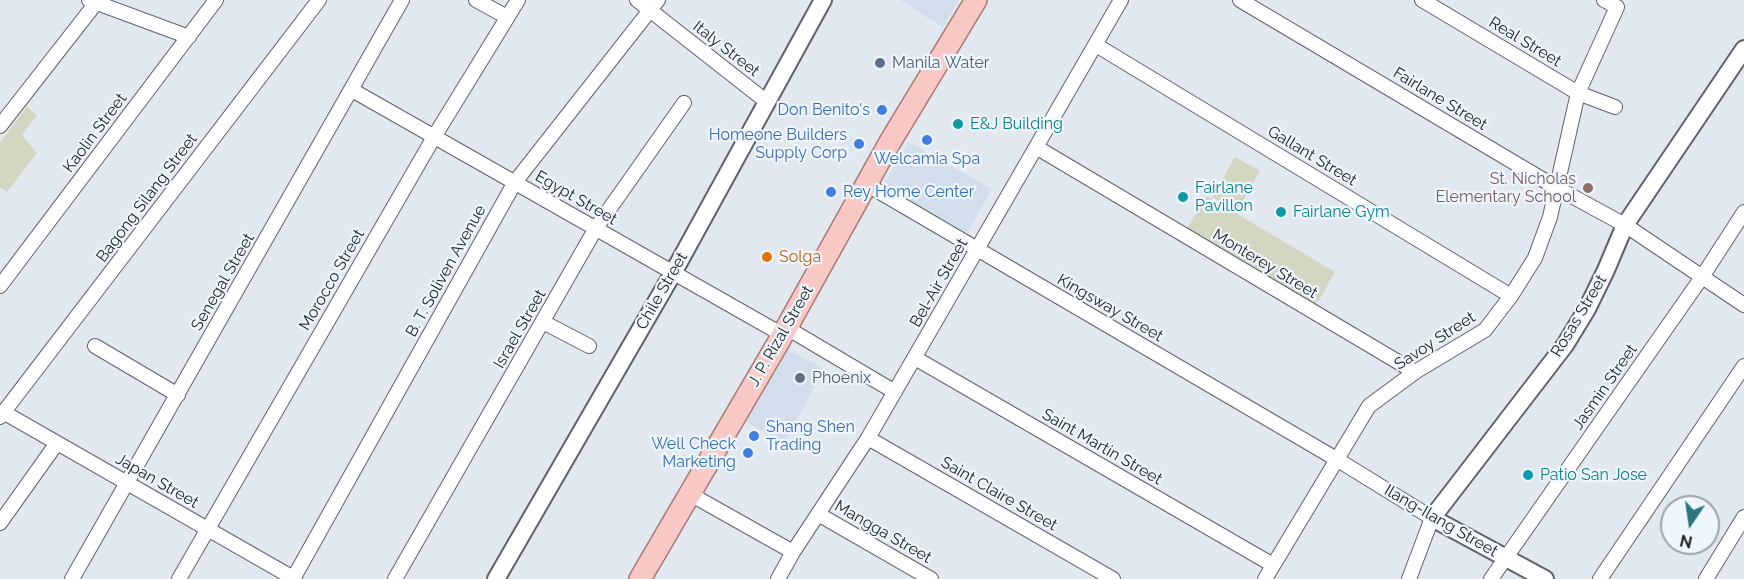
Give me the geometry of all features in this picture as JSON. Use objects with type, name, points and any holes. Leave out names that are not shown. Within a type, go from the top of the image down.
[{"type":"main road","name":"J. P. Rizal Street","points":[[640,579],[785,332],[866,184],[976,0]]},
{"type":"street","name":"Kaolin Street","points":[[0,286],[216,0]]},
{"type":"street","name":"Bagong Silang Street","points":[[2,415],[319,0]]},
{"type":"street","name":"Senegal Street","points":[[72,579],[402,0]]},
{"type":"street","points":[[476,0],[507,17]]},
{"type":"street","name":"Morocco Street","points":[[179,579],[435,137],[518,0]]},
{"type":"street","name":"Italy Street","points":[[637,0],[654,5],[766,102]]},
{"type":"street","name":"Chile Street","points":[[496,579],[673,273],[822,0]]},
{"type":"street","name":"Bel-Air Street","points":[[778,579],[793,552],[868,438],[1121,0]]},
{"type":"street","name":"Fairlane Street","points":[[1240,0],[1557,188],[1625,225],[1744,305]]},
{"type":"street","name":"Real Street","points":[[1422,0],[1578,93],[1615,107]]},
{"type":"street","points":[[0,126],[93,1],[189,37]]},
{"type":"street","name":"Savoy Street","points":[[1265,579],[1369,406],[1415,372],[1485,330],[1512,296],[1537,253],[1557,188],[1578,93],[1611,4]]},
{"type":"street","name":"B. T. Soliven Avenue","points":[[294,579],[515,182],[654,5]]},
{"type":"street","name":"Gallant Street","points":[[1096,45],[1512,296]]},
{"type":"street","name":"Rosas Street","points":[[1409,579],[1432,518],[1565,345],[1587,309],[1625,225],[1744,49]]},
{"type":"street","name":"Egypt Street","points":[[352,90],[673,273],[895,392]]},
{"type":"street","name":"Israel Street","points":[[395,579],[596,228],[684,103]]},
{"type":"street","name":"Monterey Street","points":[[1036,147],[1415,372]]},
{"type":"street","name":"Kingsway Street","points":[[866,184],[1338,460]]},
{"type":"street","name":"Jasmin Street","points":[[1491,579],[1702,277],[1744,212]]},
{"type":"street","points":[[543,322],[589,346]]},
{"type":"street","points":[[96,346],[178,395]]},
{"type":"street","name":"Saint Martin Street","points":[[915,358],[1274,565]]},
{"type":"street","points":[[1600,579],[1744,366]]},
{"type":"street","name":"Japan Street","points":[[2,415],[57,443],[294,579]]},
{"type":"street","name":"Saint Claire Street","points":[[868,438],[1113,579]]},
{"type":"street","points":[[0,523],[57,443]]},
{"type":"street","name":"Ilang-Ilang Street","points":[[1338,460],[1432,518],[1545,579]]},
{"type":"street","points":[[690,494],[793,552]]},
{"type":"street","name":"Mangga Street","points":[[818,514],[931,579]]},
{"type":"street","points":[[1706,579],[1744,517]]},
{"type":"shaded area","points":[[900,0],[959,0],[943,27]]},
{"type":"shaded area","points":[[908,142],[992,189],[967,233],[883,186]]},
{"type":"shaded area","points":[[788,350],[824,369],[784,444],[746,422]]},
{"type":"green space","points":[[27,107],[37,115],[22,135],[37,153],[7,192],[0,187],[0,142]]},
{"type":"green space","points":[[1235,157],[1260,171],[1237,211],[1212,197]]},
{"type":"green space","points":[[1207,196],[1335,272],[1316,305],[1187,228]]},
{"type":"place","name":"Manila Water","points":[[880,63]]},
{"type":"place","name":"Don Benito's","points":[[882,110]]},
{"type":"place","name":"E&J Building","points":[[958,124]]},
{"type":"place","name":"Welcamia Spa","points":[[927,140]]},
{"type":"place","name":"Homeone Builders Supply Corp","points":[[859,144]]},
{"type":"place","name":"St. Nicholas Elementary School","points":[[1588,188]]},
{"type":"place","name":"Rey Home Center","points":[[831,192]]},
{"type":"place","name":"Fairlane Pavillon","points":[[1183,197]]},
{"type":"place","name":"Fairlane Gym","points":[[1281,212]]},
{"type":"place","name":"Solga","points":[[767,257]]},
{"type":"place","name":"Phoenix","points":[[800,378]]},
{"type":"place","name":"Shang Shen Trading","points":[[754,436]]},
{"type":"place","name":"Well Check Marketing","points":[[748,453]]},
{"type":"place","name":"Patio San Jose","points":[[1528,475]]}]
